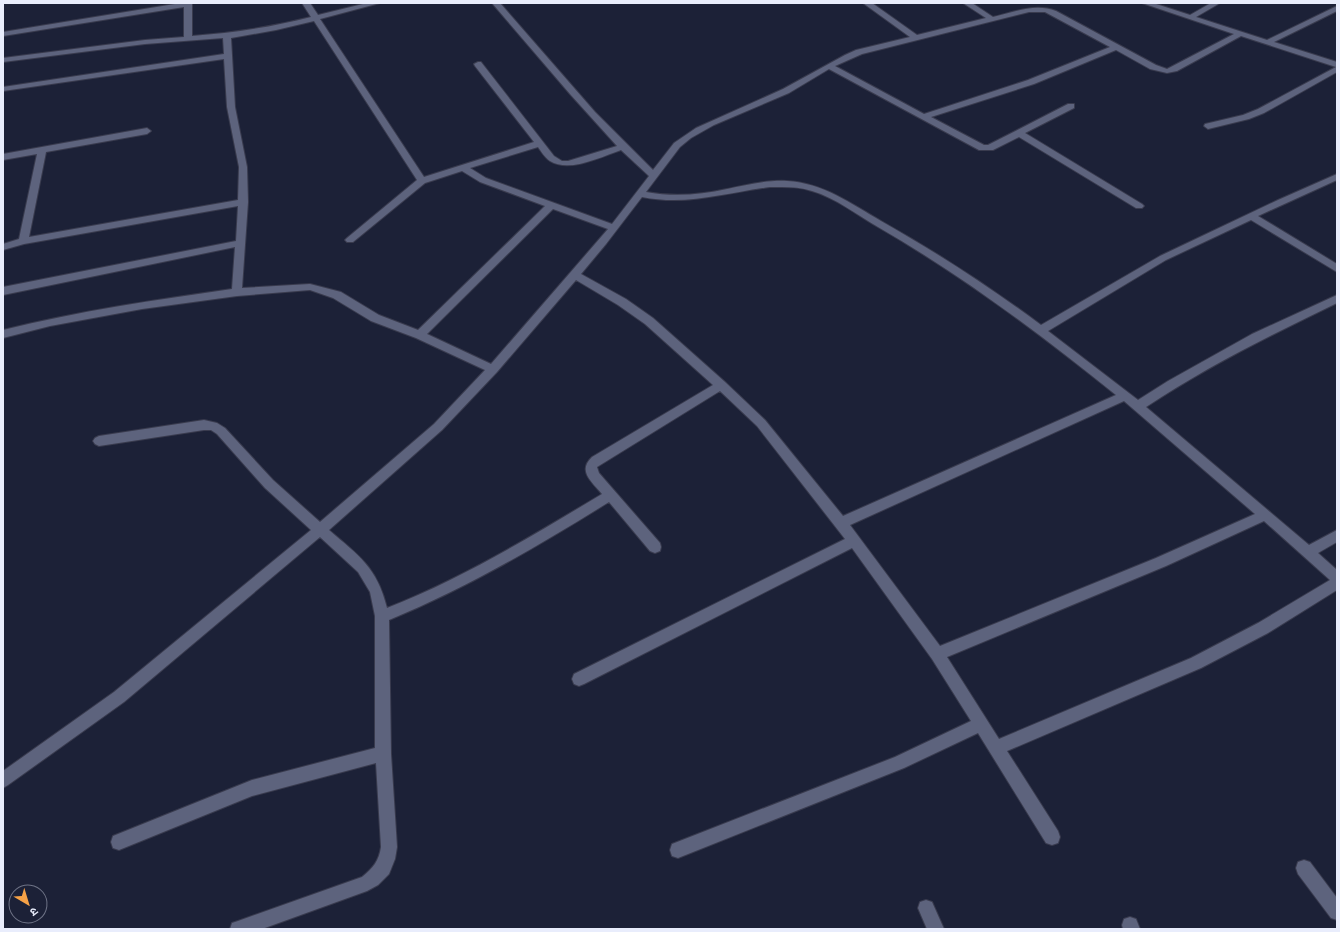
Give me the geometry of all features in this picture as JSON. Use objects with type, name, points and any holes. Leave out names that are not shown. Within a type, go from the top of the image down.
[{"type":"street","points":[[3,34],[188,3],[188,39]]},
{"type":"street","points":[[306,3],[422,181]]},
{"type":"street","points":[[3,60],[68,51],[227,36],[276,28],[376,3]]},
{"type":"street","points":[[496,3],[599,123],[622,147],[654,176]]},
{"type":"street","points":[[867,3],[915,38]]},
{"type":"street","points":[[967,3],[992,19]]},
{"type":"street","points":[[1146,3],[1337,65]]},
{"type":"street","points":[[1191,17],[1216,3]]},
{"type":"street","points":[[1269,42],[1337,8]]},
{"type":"street","points":[[3,780],[119,697],[321,529],[438,427],[493,369],[574,276],[614,228],[677,145],[689,134],[774,97],[804,82],[829,66],[859,52],[1029,10],[1046,10],[1154,67],[1167,71],[1174,69],[1242,33]]},
{"type":"street","points":[[227,36],[231,107],[243,167],[243,202],[237,292]]},
{"type":"street","points":[[923,117],[1031,82],[1116,47]]},
{"type":"street","points":[[3,89],[227,56]]},
{"type":"street","points":[[478,64],[551,158],[560,163],[569,164],[622,147]]},
{"type":"street","points":[[829,66],[982,148],[990,148],[1071,106]]},
{"type":"street","points":[[1208,126],[1246,117],[1261,111],[1337,69]]},
{"type":"street","points":[[3,157],[147,131]]},
{"type":"street","points":[[1019,133],[1139,206]]},
{"type":"street","points":[[350,240],[422,181],[540,143]]},
{"type":"street","points":[[23,241],[42,149]]},
{"type":"street","points":[[463,167],[483,180],[614,228]]},
{"type":"street","points":[[1041,330],[1163,258],[1251,216],[1336,179]]},
{"type":"street","points":[[640,194],[661,198],[698,198],[794,183],[815,188],[837,199],[921,248],[970,279],[1041,330],[1184,443],[1337,578]]},
{"type":"street","points":[[3,247],[23,241],[243,202]]},
{"type":"street","points":[[420,335],[551,205]]},
{"type":"street","points":[[1251,216],[1337,270]]},
{"type":"street","points":[[3,291],[240,244]]},
{"type":"street","points":[[574,276],[622,302],[649,321],[761,423],[841,523],[937,654],[1052,836]]},
{"type":"street","points":[[3,334],[50,322],[142,305],[237,292],[310,287],[336,295],[376,318],[420,335],[493,369]]},
{"type":"street","points":[[1138,406],[1172,384],[1244,344],[1337,299]]},
{"type":"street","points":[[655,547],[591,471],[591,465],[596,460],[721,385]]},
{"type":"street","points":[[841,523],[1125,396]]},
{"type":"street","points":[[99,441],[204,425],[213,426],[221,432],[269,484],[363,568],[376,591],[382,616],[384,754],[389,847],[388,860],[381,873],[367,883],[238,929]]},
{"type":"street","points":[[382,616],[410,605],[481,571],[551,531],[610,494]]},
{"type":"street","points":[[937,654],[1161,562],[1265,515]]},
{"type":"street","points":[[1307,552],[1337,536]]},
{"type":"street","points":[[579,679],[854,541]]},
{"type":"street","points":[[997,748],[1196,663],[1263,628],[1337,583]]},
{"type":"street","points":[[678,850],[899,763],[981,724]]},
{"type":"street","points":[[119,842],[252,788],[384,754]]},
{"type":"street","points":[[1304,868],[1337,912]]},
{"type":"street","points":[[926,908],[936,929]]}]
